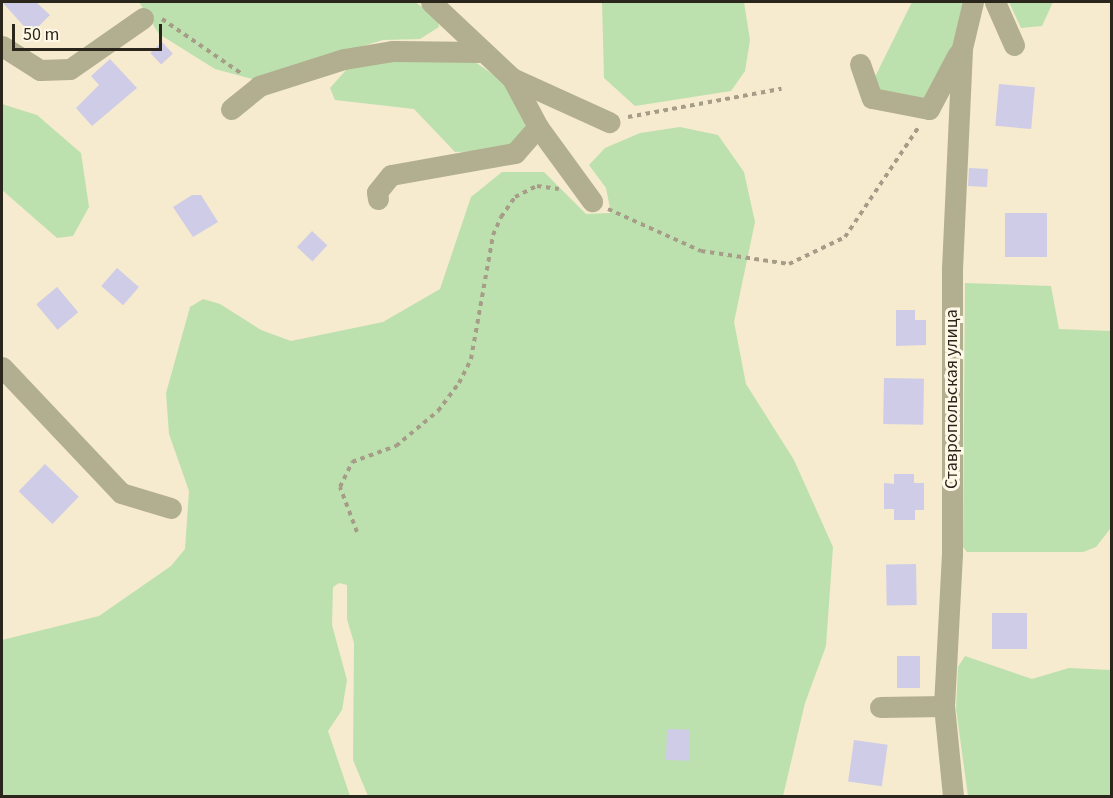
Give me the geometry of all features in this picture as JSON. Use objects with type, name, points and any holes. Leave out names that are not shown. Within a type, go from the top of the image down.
[{"type":"street","points":[[431,2],[481,52],[512,78],[609,122]]},
{"type":"street","name":"Ставропольская улица","points":[[953,796],[944,706],[952,554],[952,268],[962,48],[973,2]]},
{"type":"street","points":[[994,2],[1014,45]]},
{"type":"street","points":[[2,46],[40,70],[70,69],[143,18]]},
{"type":"street","points":[[860,63],[872,98],[929,109],[962,48]]},
{"type":"street","points":[[231,109],[259,86],[354,57],[393,51],[481,52]]},
{"type":"street","points":[[512,78],[538,127],[592,201]]},
{"type":"street","points":[[378,199],[377,192],[391,175],[515,153],[538,127]]},
{"type":"street","points":[[2,367],[121,493],[171,508]]},
{"type":"street","points":[[880,707],[944,706]]},
{"type":"path","points":[[143,18],[174,23],[259,86]]},
{"type":"path","points":[[609,122],[781,89]]},
{"type":"path","points":[[357,532],[340,487],[352,462],[396,446],[438,411],[459,383],[471,359],[493,235],[515,197],[537,186],[592,201],[701,251],[789,264],[845,237],[929,109]]},
{"type":"green space","points":[[139,2],[415,2],[437,18],[439,27],[420,39],[383,40],[252,79],[215,69],[159,34]]},
{"type":"green space","points":[[602,2],[744,2],[750,40],[745,71],[731,91],[635,106],[604,78]]},
{"type":"green space","points":[[912,2],[964,2],[954,45],[926,100],[879,94],[873,81]]},
{"type":"green space","points":[[1009,2],[1053,2],[1042,26],[1021,28]]},
{"type":"green space","points":[[390,58],[475,62],[504,82],[525,123],[525,134],[516,144],[494,151],[455,152],[414,109],[335,100],[330,88],[347,69]]},
{"type":"green space","points":[[2,104],[37,115],[81,153],[89,207],[73,236],[57,238],[2,190]]},
{"type":"green space","points":[[680,127],[718,135],[744,172],[755,222],[734,322],[746,384],[794,460],[833,547],[826,646],[805,703],[783,796],[368,796],[353,760],[354,643],[347,619],[347,585],[339,583],[333,587],[332,625],[347,680],[342,710],[328,731],[350,796],[2,796],[2,640],[99,616],[171,566],[185,549],[189,491],[169,434],[166,393],[190,307],[203,299],[220,304],[261,330],[291,341],[383,322],[440,289],[471,197],[502,172],[544,172],[586,214],[611,213],[606,188],[589,165],[605,148],[640,133]]},
{"type":"green space","points":[[965,283],[1051,286],[1059,329],[1111,331],[1110,529],[1096,547],[1083,552],[967,552],[963,547]]},
{"type":"green space","points":[[965,656],[1032,679],[1069,668],[1111,670],[1111,796],[968,796],[956,709],[958,667]]},
{"type":"building","points":[[2,2],[36,2],[50,15],[31,34]]},
{"type":"building","points":[[162,42],[173,54],[161,65],[150,53]]},
{"type":"building","points":[[110,59],[137,88],[92,126],[76,108],[99,85],[91,76]]},
{"type":"building","points":[[999,84],[1035,87],[1031,129],[995,126]]},
{"type":"building","points":[[969,168],[988,169],[987,187],[968,186]]},
{"type":"building","points":[[192,195],[201,195],[218,222],[193,237],[173,207]]},
{"type":"building","points":[[1005,213],[1047,213],[1047,257],[1005,257]]},
{"type":"building","points":[[312,231],[327,245],[312,261],[297,247]]},
{"type":"building","points":[[117,268],[139,287],[123,305],[101,286]]},
{"type":"building","points":[[57,287],[78,312],[58,330],[36,304]]},
{"type":"building","points":[[896,310],[915,310],[915,320],[926,320],[926,345],[896,346]]},
{"type":"building","points":[[884,378],[924,379],[923,425],[883,424]]},
{"type":"building","points":[[45,464],[79,497],[52,524],[19,491]]},
{"type":"building","points":[[894,474],[914,474],[914,483],[924,483],[924,510],[915,510],[915,520],[894,520],[894,509],[884,509],[884,483],[894,484]]},
{"type":"building","points":[[916,564],[917,605],[887,606],[886,565]]},
{"type":"building","points":[[992,613],[1027,613],[1027,649],[992,649]]},
{"type":"building","points":[[897,656],[920,656],[920,688],[897,688]]},
{"type":"building","points":[[667,729],[690,730],[689,761],[666,760]]},
{"type":"building","points":[[854,740],[888,745],[882,786],[848,782]]}]
